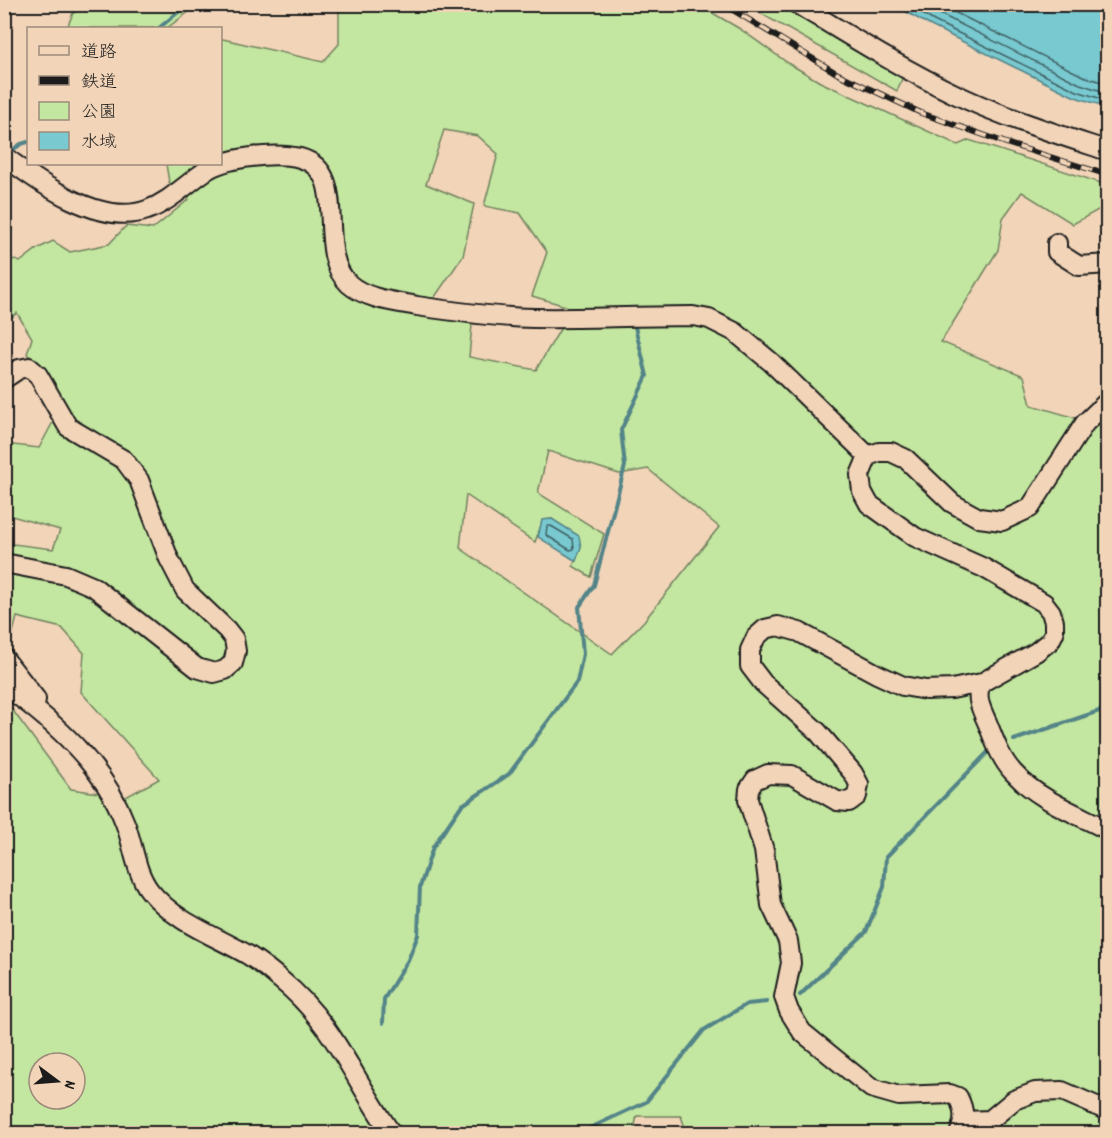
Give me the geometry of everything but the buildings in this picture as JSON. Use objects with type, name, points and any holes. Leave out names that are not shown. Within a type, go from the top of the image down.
[{"type":"street","points":[[797,4],[908,70],[958,95],[1016,120],[1107,151]]},
{"type":"street","points":[[4,156],[60,195],[97,208],[121,213],[146,210],[169,199],[206,170],[218,165]]},
{"type":"street","points":[[222,163],[268,156],[299,158],[316,164],[322,171],[328,186],[332,254],[339,273],[351,286],[366,293],[394,302],[466,314],[535,318],[693,316],[709,320],[735,332],[771,362],[868,456]]},
{"type":"street","points":[[1057,243],[1057,252],[1079,266],[1107,264]]},
{"type":"street","points":[[4,379],[19,369],[29,367],[38,375],[68,428],[124,460],[140,480],[169,560],[185,590],[234,639],[236,651],[232,663],[225,670],[214,673],[197,668],[94,587],[66,575],[4,563]]},
{"type":"street","points":[[1107,401],[1085,423],[1029,507],[1002,521],[979,518],[952,503],[906,459],[891,452],[879,452],[868,456],[860,474],[862,491],[869,504],[915,537],[984,568],[1044,603],[1051,612],[1054,633],[1050,641],[1036,652],[981,683],[952,689],[926,690],[903,686],[799,632],[778,626],[765,629],[756,637],[750,650],[750,666],[763,683],[818,732],[853,773],[859,784],[857,796],[849,802],[837,801],[792,775],[768,774],[755,780],[749,789],[748,800],[764,850],[771,905],[788,941],[791,963],[784,997],[789,1011],[802,1032],[871,1088],[899,1096],[950,1094],[958,1097],[963,1108],[962,1127],[990,1120],[1014,1100],[1035,1092],[1062,1091],[1107,1110]]},
{"type":"street","points":[[4,657],[36,699],[35,708]]},
{"type":"street","points":[[981,683],[977,692],[980,706],[1000,752],[1012,771],[1034,791],[1107,830]]},
{"type":"street","points":[[4,685],[63,733],[103,777],[125,823],[140,873],[148,889],[163,906],[189,924],[249,956],[306,1002],[332,1034],[379,1116],[392,1134]]},
{"type":"green space","points":[[81,4],[198,5],[168,27],[67,27],[73,13],[80,9]]},
{"type":"green space","points":[[339,5],[699,5],[820,82],[958,145],[969,140],[1107,185],[1107,202],[1100,209],[1073,224],[1022,192],[1003,218],[998,250],[941,342],[1024,376],[1031,405],[1107,427],[1107,1133],[687,1134],[681,1116],[637,1116],[633,1134],[5,1133],[5,700],[71,789],[126,797],[159,779],[81,692],[84,653],[62,628],[17,617],[5,663],[5,543],[53,549],[60,530],[5,514],[5,444],[39,448],[61,407],[40,364],[27,354],[32,338],[17,313],[5,323],[5,256],[20,262],[37,249],[53,241],[70,252],[109,244],[126,226],[153,229],[189,199],[169,182],[166,165],[222,165],[223,39],[323,62],[339,44]],"holes":[[[444,130],[478,136],[498,154],[484,206],[520,213],[547,252],[532,296],[566,306],[565,321],[536,370],[469,357],[472,325],[432,301],[463,256],[474,204],[426,184]],[[548,451],[619,474],[648,469],[719,527],[644,621],[612,654],[460,548],[466,495],[535,542],[543,520],[552,519],[581,547],[573,566],[591,577],[604,534],[538,493]]]},
{"type":"green space","points":[[746,5],[785,5],[904,74],[897,91]]},
{"type":"water","points":[[1080,4],[1107,13],[1107,107],[1075,97],[931,26],[894,5]]},
{"type":"water","points":[[552,519],[579,536],[581,547],[576,561],[538,537],[542,520]]},
{"type":"waterway","points":[[160,27],[188,4]]},
{"type":"waterway","points":[[11,151],[27,142]]},
{"type":"waterway","points":[[383,1023],[384,999],[408,960],[418,935],[420,887],[433,847],[461,806],[509,774],[577,682],[583,654],[579,607],[594,585],[625,466],[621,430],[647,376],[635,327]]},
{"type":"waterway","points":[[1014,740],[1108,708]]},
{"type":"waterway","points":[[800,995],[866,932],[884,887],[886,857],[989,751]]},
{"type":"waterway","points":[[577,1134],[646,1102],[704,1030],[747,1004],[767,1002]]},
{"type":"railway","points":[[723,4],[838,74],[921,113],[1108,175]]}]
